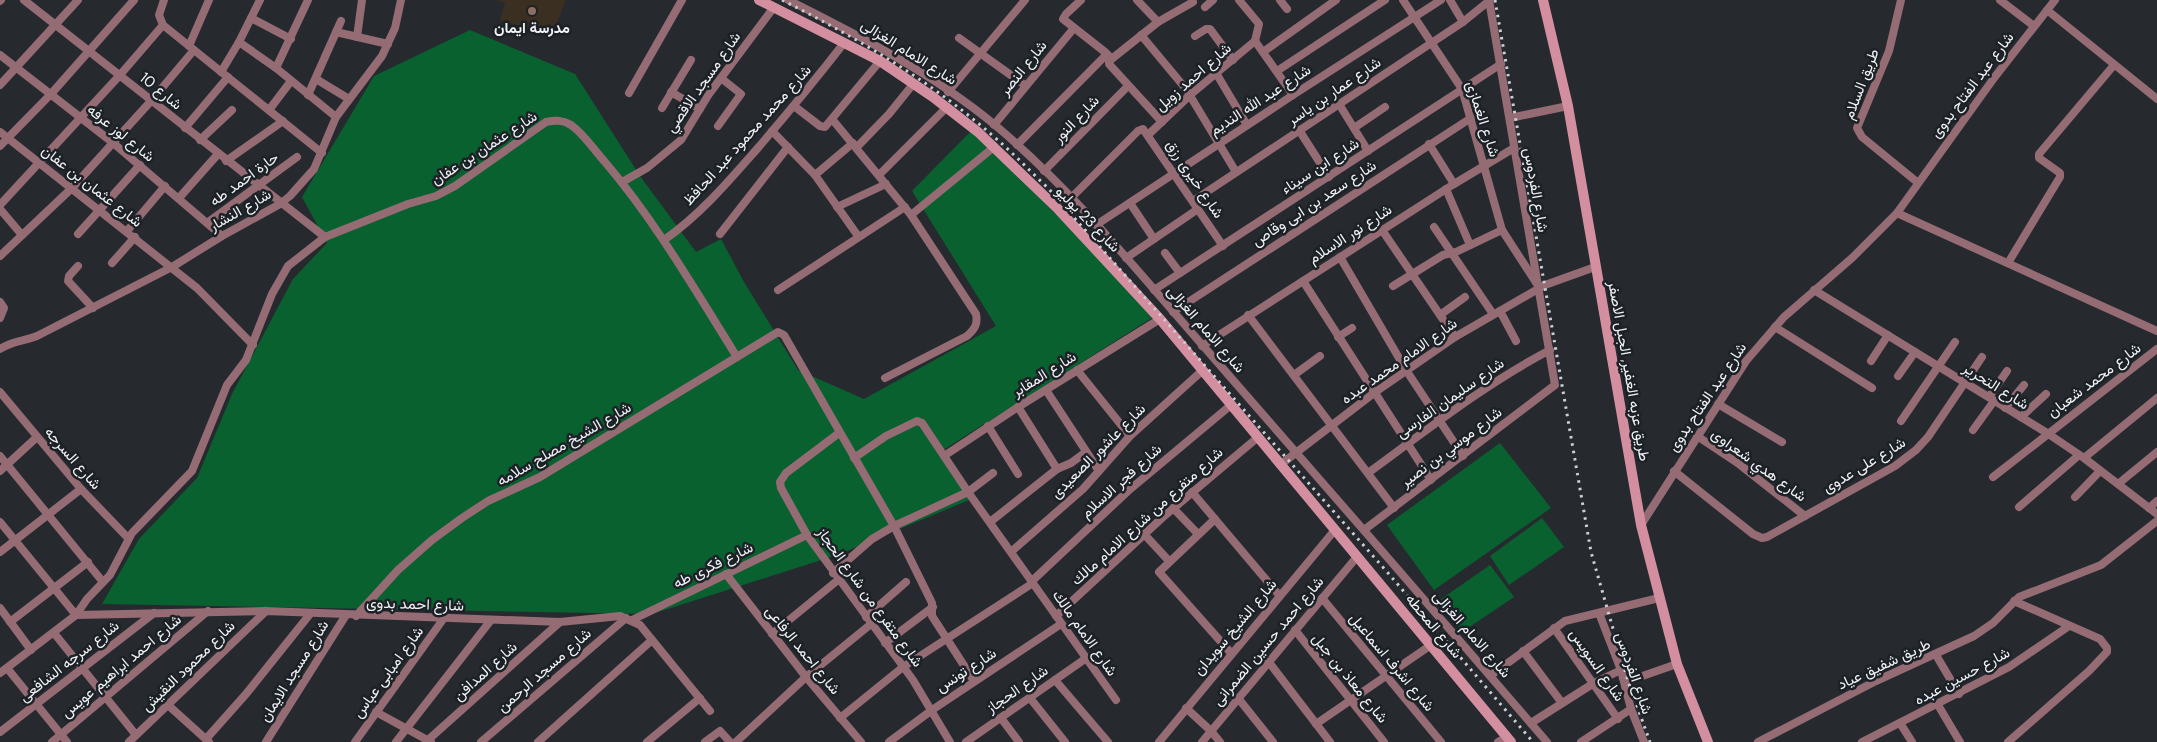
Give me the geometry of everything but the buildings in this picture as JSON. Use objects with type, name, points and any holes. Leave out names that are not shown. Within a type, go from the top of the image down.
[{"type":"street","name":"شارع 10","points":[[24,0],[90,50],[257,186],[325,237]]},
{"type":"street","points":[[0,85],[78,0]]},
{"type":"street","points":[[0,146],[51,94],[134,0]]},
{"type":"street","points":[[0,205],[120,75],[161,22],[164,0]]},
{"type":"street","points":[[0,256],[72,188],[151,101],[191,48],[209,0]]},
{"type":"street","points":[[184,128],[225,75],[260,0]]},
{"type":"street","points":[[276,68],[308,0]]},
{"type":"street","points":[[357,37],[362,0]]},
{"type":"street","name":"شارع النشار","points":[[0,349],[12,342],[25,341],[37,336],[93,308],[172,267],[222,236],[280,204],[303,183],[314,169],[336,117],[388,44],[395,28],[401,0]]},
{"type":"street","points":[[629,93],[682,0]]},
{"type":"street","name":"شارع 23 يوليو","points":[[759,0],[880,62],[947,107],[994,147],[1090,241],[1160,319],[1334,531]]},
{"type":"street","name":"شارع الامام الغزالى","points":[[788,0],[874,44],[948,92],[994,125],[1017,145],[1071,198],[1126,258],[1548,742]]},
{"type":"street","points":[[948,92],[1025,0]]},
{"type":"street","points":[[1081,0],[1066,14],[1064,19],[1108,57],[1128,86],[1162,122]]},
{"type":"street","points":[[1205,7],[1213,0]]},
{"type":"street","points":[[1239,0],[1259,24],[1255,42],[1293,95]]},
{"type":"street","points":[[1280,0],[1287,9]]},
{"type":"street","points":[[1263,52],[1336,0]]},
{"type":"street","points":[[1277,71],[1385,0]]},
{"type":"street","name":"شارع الغمازى","points":[[1403,0],[1462,89],[1502,230],[1539,288]]},
{"type":"street","name":"شارع عبد الله النديم","points":[[1096,225],[1441,0]]},
{"type":"street","points":[[1450,0],[1463,22]]},
{"type":"street","name":"طريق عزبه الغفير, الجبل الاصفر","points":[[1543,0],[1568,106],[1641,525],[1677,664],[1708,742]]},
{"type":"street","name":"طريق السلام","points":[[1901,0],[1889,51],[1858,128],[1862,138],[1917,182]]},
{"type":"street","points":[[2000,0],[2034,26]]},
{"type":"street","name":"شارع عبد الفتاح بدوى","points":[[1641,525],[1739,370],[1775,327],[1873,239],[1897,213],[1917,182],[2055,0]]},
{"type":"street","points":[[1141,1],[1158,22]]},
{"type":"street","name":"شارع عمار بن ياسر","points":[[1193,201],[1463,22],[1489,1]]},
{"type":"street","name":"شارع الفردوس","points":[[1489,1],[1555,385]]},
{"type":"street","points":[[1017,145],[1108,57],[1158,22],[1193,2]]},
{"type":"street","name":"شارع مسجد الاقصي","points":[[622,182],[648,168],[681,140],[721,78],[774,7]]},
{"type":"street","points":[[2047,10],[2157,99]]},
{"type":"street","points":[[251,18],[290,39]]},
{"type":"street","points":[[308,95],[341,21]]},
{"type":"street","points":[[161,22],[322,153]]},
{"type":"street","name":"شارع النصر","points":[[994,125],[1074,28]]},
{"type":"street","points":[[1195,36],[1206,29],[1210,29],[1232,60]]},
{"type":"street","points":[[336,32],[388,44]]},
{"type":"street","points":[[1141,35],[1190,95],[1236,172]]},
{"type":"street","points":[[959,38],[1026,86]]},
{"type":"street","points":[[240,42],[276,68],[336,117]]},
{"type":"street","name":"شارع احمد زويل","points":[[1071,198],[1138,131],[1146,131],[1162,122],[1190,95],[1255,42]]},
{"type":"street","name":"شارع محمد محمود عبد الحافظ","points":[[664,240],[688,222],[715,197],[794,106],[844,43]]},
{"type":"street","name":"شارع لوز عرفه","points":[[0,55],[112,142],[222,236]]},
{"type":"street","points":[[662,108],[691,60]]},
{"type":"street","points":[[794,106],[824,127],[880,62]]},
{"type":"street","name":"شارع ابن سيناء","points":[[1154,290],[1501,64]]},
{"type":"street","points":[[2008,264],[2060,177],[2060,173],[2039,158],[2039,154],[2114,65]]},
{"type":"street","points":[[1216,73],[1247,126]]},
{"type":"street","points":[[718,126],[741,94],[721,78]]},
{"type":"street","points":[[316,79],[349,99]]},
{"type":"street","points":[[269,110],[291,81]]},
{"type":"street","points":[[814,175],[855,145],[889,114],[914,84]]},
{"type":"street","name":"شارع النور","points":[[1044,172],[1128,86]]},
{"type":"street","points":[[671,92],[700,109]]},
{"type":"street","points":[[1338,104],[1368,151]]},
{"type":"street","points":[[1510,118],[1568,106]]},
{"type":"street","points":[[879,175],[947,107]]},
{"type":"street","points":[[1354,128],[1385,107]]},
{"type":"street","points":[[200,140],[232,110]]},
{"type":"street","name":"شارع سعد بن ابى وقاص","points":[[1173,312],[1471,118]]},
{"type":"street","points":[[832,119],[911,214],[976,314],[977,322],[974,330],[967,336],[885,378]]},
{"type":"street","name":"شارع عثمان بن عفان","points":[[2,671],[76,615],[115,566],[128,538],[192,471],[227,385],[246,360],[253,345],[261,320],[279,278],[296,258],[325,237],[408,204],[436,196],[455,186],[546,122],[554,120],[563,121],[578,130],[622,182],[664,240],[737,357]]},
{"type":"street","points":[[226,161],[283,121]]},
{"type":"street","points":[[1299,130],[1329,177]]},
{"type":"street","points":[[772,131],[814,175],[858,236]]},
{"type":"street","name":"شارع خيرى رزق","points":[[1146,131],[1223,246]]},
{"type":"street","name":"شارع عثمان بن عفان","points":[[0,132],[197,288],[253,345]]},
{"type":"street","points":[[1429,144],[1454,184]]},
{"type":"street","points":[[720,234],[788,147]]},
{"type":"street","points":[[911,214],[994,147]]},
{"type":"street","name":"شارع نور الاسلام","points":[[1202,346],[1248,314],[1514,148]]},
{"type":"street","points":[[179,198],[218,154]]},
{"type":"street","name":"حارة احمد طه","points":[[207,222],[297,157]]},
{"type":"street","points":[[78,234],[140,165]]},
{"type":"street","points":[[837,207],[886,184]]},
{"type":"street","points":[[127,231],[165,186]]},
{"type":"street","points":[[1446,189],[1470,245]]},
{"type":"street","points":[[1130,203],[1154,239]]},
{"type":"street","points":[[778,290],[904,207]]},
{"type":"street","points":[[0,209],[22,235]]},
{"type":"street","points":[[1126,258],[1198,209]]},
{"type":"street","points":[[1897,213],[2157,331]]},
{"type":"street","points":[[1434,226],[1452,254],[1497,312],[1516,341]]},
{"type":"street","points":[[1382,230],[1455,337]]},
{"type":"street","points":[[1393,286],[1443,255],[1452,254],[1502,230]]},
{"type":"street","points":[[112,263],[135,237]]},
{"type":"street","points":[[1165,252],[1180,274]]},
{"type":"street","points":[[1340,258],[1406,370],[1463,456]]},
{"type":"street","points":[[78,266],[68,276],[68,281],[93,308]]},
{"type":"street","name":"شارع الامام محمد عبده","points":[[1280,465],[1374,393],[1455,337],[1539,288],[1595,268]]},
{"type":"street","points":[[1303,281],[1431,480]]},
{"type":"street","name":"شارع التحرير","points":[[1814,290],[2047,433],[2157,514]]},
{"type":"street","points":[[1440,315],[1464,297]]},
{"type":"street","points":[[0,302],[4,308],[0,318]]},
{"type":"street","points":[[1248,314],[1394,508]]},
{"type":"street","name":"شارع المقابر","points":[[944,456],[988,426],[1160,319]]},
{"type":"street","points":[[1775,327],[1872,388]]},
{"type":"street","points":[[1338,337],[1352,328]]},
{"type":"street","name":"شارع الشيخ مصلح سلامه","points":[[356,616],[398,570],[432,540],[462,518],[488,501],[540,477],[778,332],[784,335],[839,433]]},
{"type":"street","points":[[1870,361],[1888,336]]},
{"type":"street","points":[[1901,421],[1955,342]]},
{"type":"street","name":"شارع محمد شعبان","points":[[1993,477],[2157,349]]},
{"type":"street","name":"شارع سليمان الفارسى","points":[[1368,473],[1439,420],[1506,375],[1550,350]]},
{"type":"street","points":[[1898,376],[1915,352]]},
{"type":"street","points":[[1294,375],[1320,356]]},
{"type":"street","name":"شارع على عدوى","points":[[1674,471],[1752,534],[1762,538],[1767,537],[1895,466],[1916,450],[1982,357]]},
{"type":"street","points":[[1077,370],[1130,436]]},
{"type":"street","name":"شارع عاشور الصعيدى","points":[[1012,552],[1083,489],[1130,436],[1203,370]]},
{"type":"street","points":[[1973,430],[2007,372]]},
{"type":"street","name":"شارع موسي بن نصير","points":[[1364,530],[1555,385]]},
{"type":"street","points":[[2005,408],[2024,385]]},
{"type":"street","points":[[1046,390],[1098,470]]},
{"type":"street","name":"شارع السرجه","points":[[0,392],[81,489],[128,538]]},
{"type":"street","points":[[2021,417],[2046,394]]},
{"type":"street","points":[[2019,507],[2157,398]]},
{"type":"street","points":[[1718,404],[1782,442]]},
{"type":"street","name":"شارع فجر الاسلام","points":[[840,718],[903,667],[1033,582],[1128,491],[1231,405]]},
{"type":"street","points":[[1018,407],[1057,468]]},
{"type":"street","points":[[854,458],[886,436],[920,421],[1033,582]]},
{"type":"street","points":[[988,426],[1018,474]]},
{"type":"street","points":[[839,433],[894,526],[933,608],[932,616],[974,681]]},
{"type":"street","name":"شارع متفرع من شارع الحجاز","points":[[839,433],[791,469],[780,482],[807,535],[903,667],[932,710],[950,742]]},
{"type":"street","name":"شارع هدي شعراوى","points":[[1697,436],[1729,457],[1805,516]]},
{"type":"street","points":[[0,470],[38,437]]},
{"type":"street","name":"شارع متفرع من شارع الامام مالك","points":[[1056,616],[1173,508],[1257,438]]},
{"type":"street","points":[[990,522],[1057,468],[1071,462],[1086,452]]},
{"type":"street","points":[[2118,484],[2157,452]]},
{"type":"street","points":[[0,456],[103,582]]},
{"type":"street","points":[[2075,497],[2100,471]]},
{"type":"street","points":[[772,634],[835,576],[866,544],[894,526],[968,492],[993,473]]},
{"type":"street","points":[[0,552],[81,489]]},
{"type":"street","points":[[1192,492],[1279,595]]},
{"type":"street","points":[[2149,508],[2157,501]]},
{"type":"street","points":[[1173,508],[1198,534]]},
{"type":"street","points":[[1215,518],[1160,569],[1160,575],[1231,653]]},
{"type":"street","points":[[2014,601],[2025,594],[2101,565],[2157,521]]},
{"type":"street","points":[[0,522],[76,615]]},
{"type":"street","name":"شارع المحطه","points":[[1334,531],[1431,645],[1506,740]]},
{"type":"street","name":"شارع الشيخ سويدان","points":[[1158,742],[1334,531]]},
{"type":"street","points":[[1144,534],[1169,561]]},
{"type":"street","name":"شارع فكرى طه","points":[[629,619],[807,535]]},
{"type":"street","name":"شارع احمد حسين الضمرانى","points":[[1202,742],[1356,558]]},
{"type":"street","points":[[10,622],[88,562]]},
{"type":"street","name":"شارع احمد الرفاعى","points":[[726,574],[806,678],[861,742]]},
{"type":"street","points":[[866,617],[906,582]]},
{"type":"street","name":"شارع الامام مالك","points":[[1033,582],[1085,659],[1116,700]]},
{"type":"street","name":"شارع اشرف اسماعيل","points":[[1322,598],[1441,742]]},
{"type":"street","points":[[1490,676],[1565,621],[1659,598]]},
{"type":"street","points":[[2008,742],[2089,671],[2107,652],[2106,644],[2100,639],[2014,601]]},
{"type":"street","name":"طريق شفيق عياد","points":[[1758,742],[1876,680],[1936,655],[1987,628],[2014,601]]},
{"type":"street","points":[[0,608],[31,650]]},
{"type":"street","points":[[885,643],[933,608]]},
{"type":"street","name":"شارع احمد ابراهيم عويس","points":[[52,742],[208,611]]},
{"type":"street","name":"شارع احمد بدوى","points":[[76,615],[266,611],[346,616],[560,622],[612,616],[629,619]]},
{"type":"street","name":"شارع محمود النقيش","points":[[129,742],[266,611]]},
{"type":"street","name":"شارع سرجه الشافعى","points":[[0,732],[154,613]]},
{"type":"street","name":"شارع الفردوس","points":[[1599,613],[1622,674],[1631,709],[1644,742]]},
{"type":"street","points":[[168,705],[207,740],[310,614]]},
{"type":"street","name":"شارع مسجد الايمان","points":[[266,742],[346,616]]},
{"type":"street","name":"شارع امبابى عباس","points":[[355,742],[444,618]]},
{"type":"street","points":[[629,619],[640,625],[710,711]]},
{"type":"street","name":"شارع مسجد الرحمن","points":[[480,742],[629,619]]},
{"type":"street","points":[[396,742],[491,620]]},
{"type":"street","name":"شارع المدافن","points":[[430,741],[560,622]]},
{"type":"street","points":[[736,742],[806,678],[871,624]]},
{"type":"street","name":"شارع تونس","points":[[889,742],[974,681],[1062,624]]},
{"type":"street","name":"شارع حسين عبده","points":[[1863,742],[2009,667],[2069,626]]},
{"type":"street","name":"شارع السويس","points":[[1554,628],[1618,719]]},
{"type":"street","name":"شارع معاذ بن جبل","points":[[1295,630],[1384,742]]},
{"type":"street","points":[[54,633],[136,735]]},
{"type":"street","points":[[538,742],[652,640]]},
{"type":"street","points":[[1316,724],[1431,645]]},
{"type":"street","points":[[1523,651],[1562,703]]},
{"type":"street","points":[[1936,655],[1959,694]]},
{"type":"street","name":"شارع الحجاز","points":[[966,742],[1085,659]]},
{"type":"street","points":[[1268,661],[1330,742]]},
{"type":"street","points":[[1531,723],[1594,683],[1622,674],[1628,681],[1677,664]]},
{"type":"street","points":[[2,671],[36,704],[67,742]]},
{"type":"street","points":[[1055,680],[1108,742]]},
{"type":"street","points":[[647,742],[700,698]]},
{"type":"street","points":[[1030,698],[1065,742]]},
{"type":"street","points":[[1238,698],[1273,742]]},
{"type":"street","points":[[1938,705],[1960,742]]},
{"type":"street","points":[[1186,708],[1220,742]]},
{"type":"street","points":[[1581,742],[1631,709]]},
{"type":"street","points":[[376,712],[430,741]]},
{"type":"street","points":[[1001,718],[1019,742]]},
{"type":"street","points":[[1900,723],[1912,742]]},
{"type":"street","points":[[705,742],[720,731],[730,742]]},
{"type":"shaded area","name":"مدرسة ايمان","points":[[497,0],[566,0],[552,35],[500,20],[505,3]]},
{"type":"green space","points":[[470,30],[575,74],[640,176],[696,252],[721,239],[744,282],[798,370],[864,399],[996,326],[912,191],[973,129],[1155,316],[940,452],[969,500],[840,554],[652,614],[102,604],[139,539],[197,478],[232,394],[293,279],[327,243],[302,197],[374,76]]},
{"type":"green space","points":[[1500,443],[1551,508],[1434,590],[1387,525]]},
{"type":"green space","points":[[1542,518],[1564,547],[1509,585],[1490,556]]},
{"type":"green space","points":[[1490,565],[1514,597],[1462,632],[1437,602]]},
{"type":"railway","points":[[782,0],[838,29],[918,78],[999,141],[1048,188],[1388,573],[1533,742]]},
{"type":"railway","points":[[1495,0],[1591,552],[1628,681],[1650,742]]},
{"type":"place","name":"مدرسة ايمان","points":[[532,11]]}]
